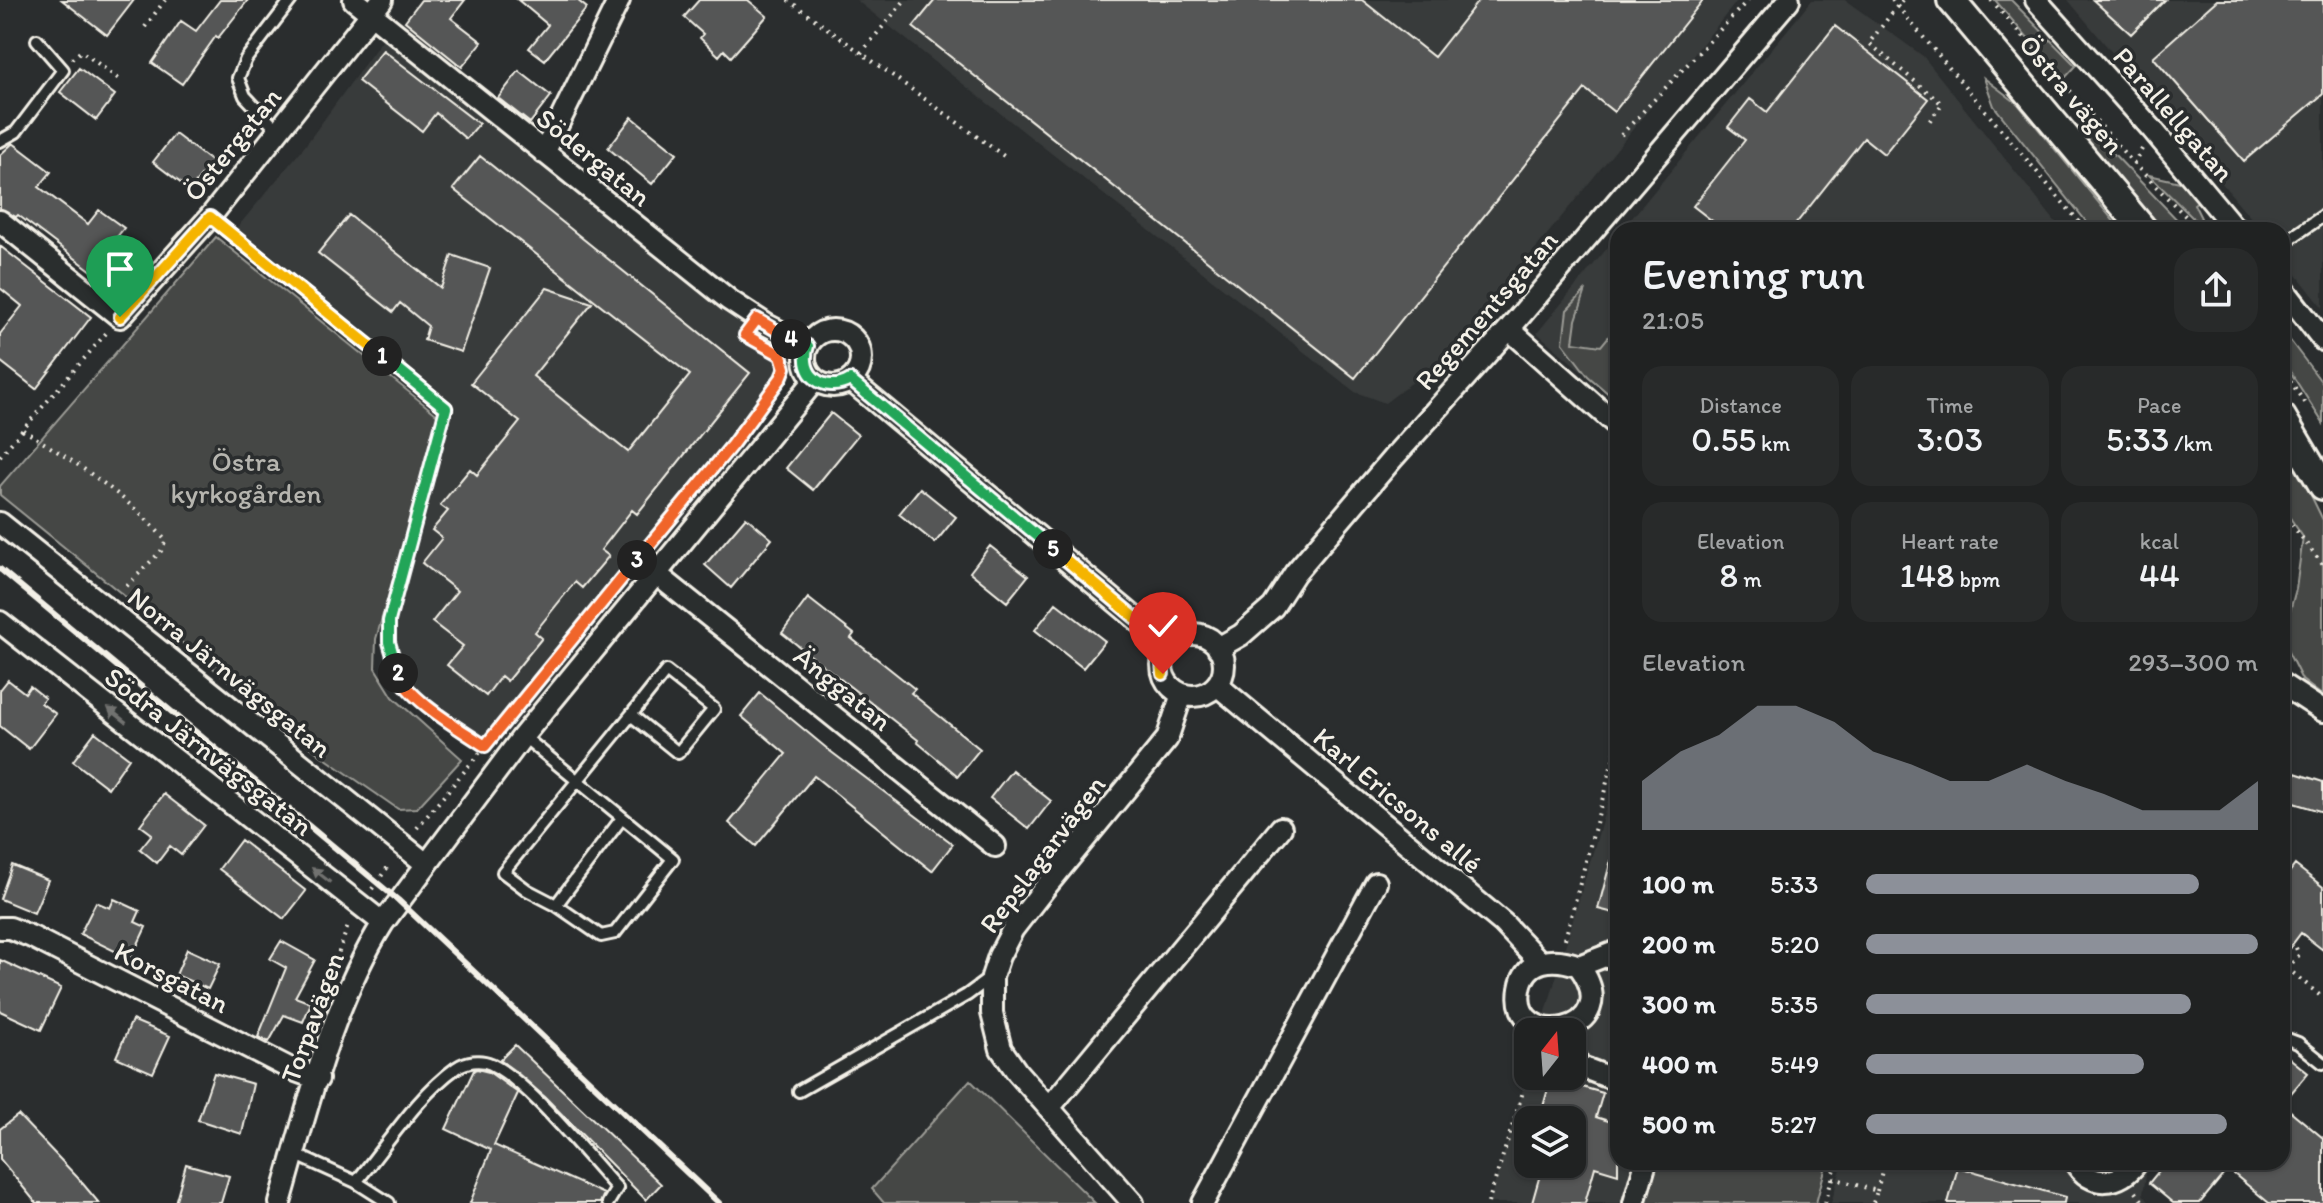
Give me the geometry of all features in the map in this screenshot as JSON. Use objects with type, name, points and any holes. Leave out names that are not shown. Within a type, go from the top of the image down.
[{"type":"street","name":"Södergatan","points":[[354,0],[376,7],[544,153],[729,300],[767,325],[808,346]]},
{"type":"street","points":[[544,153],[619,0]]},
{"type":"street","name":"Regementsgatan","points":[[1218,648],[1241,635],[1273,607],[1295,573],[1509,329],[1789,0]]},
{"type":"street","name":"Östra vägen","points":[[1951,0],[2137,222]]},
{"type":"street","name":"Parallellgatan","points":[[2036,0],[2152,129],[2229,222]]},
{"type":"street","name":"Östergatan","points":[[120,317],[210,217],[376,7]]},
{"type":"street","points":[[0,221],[120,317]]},
{"type":"street","points":[[2290,297],[2323,340]]},
{"type":"street","points":[[1509,329],[1610,419]]},
{"type":"street","points":[[837,330],[850,336],[859,346],[861,359],[858,371],[850,380],[833,386],[815,380],[805,364],[808,346],[813,338],[827,331],[837,330]]},
{"type":"street","name":"Torpavägen","points":[[280,1203],[331,1035],[367,949],[383,923],[523,736],[815,380]]},
{"type":"street","points":[[850,380],[1169,646]]},
{"type":"street","points":[[2290,430],[2323,486]]},
{"type":"street","name":"Norra Järnvägsgatan","points":[[0,523],[425,863]]},
{"type":"street","name":"Änggatan","points":[[655,573],[995,846]]},
{"type":"street","name":"Södra Järnvägsgatan","points":[[0,622],[383,923]]},
{"type":"street","points":[[1194,634],[1208,638],[1218,648],[1224,666],[1217,685],[1201,695],[1182,694],[1172,688],[1163,674],[1162,662],[1169,646],[1180,637],[1194,634]]},
{"type":"street","name":"Karl Ericsons allé","points":[[1217,685],[1503,923],[1559,962]]},
{"type":"street","points":[[2290,689],[2323,711]]},
{"type":"street","name":"Repslagarvägen","points":[[1133,1203],[1001,1049],[990,998],[992,977],[1013,929],[1167,739],[1182,694]]},
{"type":"street","points":[[1049,1108],[1281,828]]},
{"type":"street","points":[[1203,1203],[1376,883]]},
{"type":"street","name":"Korsgatan","points":[[0,928],[10,928],[32,937],[291,1069],[318,1079]]},
{"type":"street","points":[[1528,1018],[1520,1005],[1520,988],[1526,973],[1559,962],[1610,952]]},
{"type":"street","points":[[1559,962],[1589,979],[1592,995],[1589,1010],[1583,1018]]},
{"type":"street","points":[[1586,1069],[1610,1078]]},
{"type":"street","points":[[1634,1203],[1644,1170]]},
{"type":"street","points":[[2082,1170],[2086,1175],[2108,1182],[2132,1170]]},
{"type":"lane","points":[[278,131],[245,96],[238,78],[246,59],[291,0]]},
{"type":"lane","points":[[0,141],[16,132],[63,70],[37,40]]},
{"type":"lane","points":[[2290,239],[2323,216]]},
{"type":"lane","points":[[210,217],[446,408]]},
{"type":"lane","points":[[523,736],[577,780],[622,818],[673,859],[615,933],[601,936],[503,872],[577,780],[631,715],[666,671],[714,709],[678,753],[631,715]]},
{"type":"lane","points":[[556,905],[622,818]]},
{"type":"lane","points":[[799,1091],[967,995],[992,977]]},
{"type":"lane","points":[[2290,1040],[2323,1063]]},
{"type":"lane","points":[[356,1182],[398,1125],[457,1067],[475,1061],[489,1063],[515,1079],[617,1188],[608,1203]]},
{"type":"lane","points":[[294,1154],[356,1182],[389,1203]]},
{"type":"path","points":[[145,27],[165,0]]},
{"type":"path","points":[[788,0],[1008,159]]},
{"type":"path","points":[[861,53],[905,0]]},
{"type":"path","points":[[1621,135],[1748,0]]},
{"type":"path","points":[[1892,0],[2079,222]]},
{"type":"path","points":[[1902,0],[1869,43],[1942,104],[1928,123]]},
{"type":"path","points":[[1991,0],[2134,164],[2191,222]]},
{"type":"path","points":[[63,70],[81,51],[120,80]]},
{"type":"path","points":[[2134,164],[2152,129]]},
{"type":"path","points":[[0,456],[120,317]]},
{"type":"path","points":[[740,434],[781,378],[785,368],[781,355]]},
{"type":"path","points":[[446,408],[393,603],[389,642],[401,681],[419,700],[485,746],[494,735]]},
{"type":"path","points":[[23,430],[151,523],[166,541],[161,551],[126,587]]},
{"type":"path","points":[[2290,522],[2323,565]]},
{"type":"path","points":[[1559,962],[1610,771]]},
{"type":"path","points":[[2290,965],[2299,955],[2294,943]]},
{"type":"path","points":[[2290,970],[2323,998]]},
{"type":"path","points":[[1488,1203],[1524,1090]]},
{"type":"path","points":[[1825,1203],[1835,1170]]},
{"type":"path","points":[[1873,1203],[1882,1171]]},
{"type":"path","points":[[1833,1178],[1877,1191]]},
{"type":"shaded area","points":[[856,0],[1738,0],[1450,354],[1385,403],[1355,392]]},
{"type":"shaded area","points":[[1812,0],[1845,0],[1923,56],[2056,222],[1629,222]]},
{"type":"shaded area","points":[[2068,0],[2323,0],[2323,308],[2290,266],[2290,222],[2254,222]]},
{"type":"shaded area","points":[[382,40],[399,44],[753,322],[742,338],[780,362],[776,379],[729,444],[488,740],[422,694],[404,676],[393,637],[397,599],[449,409],[235,230],[304,147]]},
{"type":"shaded area","points":[[1610,245],[1610,395],[1537,333]]},
{"type":"shaded area","points":[[1610,794],[1610,1170],[1635,1170],[1626,1203],[1489,1203],[1514,1119],[1514,1178],[1586,1178],[1586,1106],[1518,1106],[1523,1090],[1586,1090],[1586,1018],[1544,1018]]},
{"type":"shaded area","points":[[1841,1170],[2147,1170],[2143,1194],[2150,1203],[1831,1203]]},
{"type":"green space","points":[[1995,0],[2011,0],[2076,66],[2063,80]]},
{"type":"green space","points":[[1984,78],[2018,104],[2114,222],[2087,222],[1994,106]]},
{"type":"green space","points":[[2084,123],[2179,222],[2154,222],[2078,129]]},
{"type":"green space","points":[[2149,175],[2193,185],[2205,196],[2194,204],[2201,218],[2197,222]]},
{"type":"green space","name":"Östra kyrkogården","points":[[216,237],[440,417],[376,639],[375,668],[393,697],[462,759],[417,808],[398,809],[319,754],[0,495],[0,486]]},
{"type":"green space","points":[[1586,290],[1576,320],[1573,342],[1601,346],[1610,335],[1610,395],[1588,376],[1563,343],[1567,310]]},
{"type":"green space","points":[[2290,341],[2323,384],[2323,423],[2290,371]]},
{"type":"green space","points":[[2290,460],[2323,520],[2323,696],[2302,680],[2290,656],[2290,611],[2303,537],[2290,518]]},
{"type":"green space","points":[[970,1080],[1095,1203],[884,1203],[872,1189]]},
{"type":"green space","points":[[1654,1170],[1825,1170],[1816,1203],[1644,1203]]},
{"type":"building","points":[[62,0],[134,0],[107,35]]},
{"type":"building","points":[[220,0],[248,0],[218,38],[216,36],[182,84],[152,63],[181,21],[196,31]]},
{"type":"building","points":[[421,0],[465,0],[451,18],[482,42],[462,67],[405,21]]},
{"type":"building","points":[[518,0],[577,0],[587,8],[545,60],[529,48],[548,25]]},
{"type":"building","points":[[699,0],[748,0],[767,16],[731,57],[724,50],[719,56],[700,38],[703,34],[684,17]]},
{"type":"building","points":[[935,0],[1362,0],[1434,57],[1479,0],[1703,0],[1614,112],[1585,89],[1355,378],[913,27]]},
{"type":"building","points":[[2093,0],[2165,0],[2131,34]]},
{"type":"building","points":[[2217,0],[2323,0],[2323,94],[2244,161],[2153,57]]},
{"type":"building","points":[[1835,26],[1928,99],[1884,154],[1864,138],[1797,222],[1714,222],[1693,206],[1745,140],[1728,127],[1750,99],[1767,112]]},
{"type":"building","points":[[383,50],[479,124],[466,139],[436,113],[422,131],[358,81]]},
{"type":"building","points":[[79,68],[115,95],[96,120],[60,92]]},
{"type":"building","points":[[519,71],[551,96],[530,123],[498,98]]},
{"type":"building","points":[[632,117],[677,153],[652,184],[608,148]]},
{"type":"building","points":[[175,134],[212,162],[190,190],[153,162]]},
{"type":"building","points":[[13,143],[51,172],[39,187],[88,224],[99,210],[124,228],[117,237],[140,254],[118,282],[109,284],[18,215],[16,217],[0,208],[0,155]]},
{"type":"building","points":[[480,156],[750,373],[637,514],[632,510],[601,550],[609,556],[582,588],[575,582],[535,632],[542,638],[507,681],[501,676],[486,696],[447,665],[463,646],[432,622],[457,591],[422,563],[442,538],[432,530],[448,511],[440,505],[470,469],[477,475],[520,422],[471,383],[547,288],[592,303],[533,376],[628,452],[690,375],[453,189]]},
{"type":"building","points":[[349,215],[441,288],[452,255],[490,268],[461,352],[424,340],[428,326],[400,303],[393,312],[318,253]]},
{"type":"building","points":[[0,246],[91,317],[36,389],[0,361],[0,334],[22,306],[0,288]]},
{"type":"building","points":[[831,413],[858,435],[813,490],[786,468]]},
{"type":"building","points":[[920,488],[956,517],[935,543],[899,514]]},
{"type":"building","points":[[746,517],[772,539],[731,588],[705,565]]},
{"type":"building","points":[[990,546],[1028,576],[1007,602],[970,572]]},
{"type":"building","points":[[808,598],[854,634],[851,638],[915,689],[911,693],[980,749],[958,776],[918,740],[782,633]]},
{"type":"building","points":[[1056,603],[1105,641],[1083,668],[1035,630]]},
{"type":"building","points":[[8,680],[25,693],[30,686],[45,698],[41,703],[56,714],[29,749],[0,726],[0,690]]},
{"type":"building","points":[[760,693],[830,751],[953,844],[932,871],[814,776],[756,846],[729,823],[786,754],[741,716]]},
{"type":"building","points":[[95,732],[129,758],[108,788],[73,761]]},
{"type":"building","points":[[1012,770],[1051,801],[1029,829],[990,798]]},
{"type":"building","points":[[2295,773],[2323,782],[2323,812],[2290,802]]},
{"type":"building","points":[[164,794],[204,825],[181,855],[170,846],[157,863],[140,849],[152,834],[140,825]]},
{"type":"building","points":[[241,840],[306,891],[284,919],[219,869]]},
{"type":"building","points":[[1610,864],[1610,912],[1598,909]]},
{"type":"building","points":[[12,865],[48,880],[34,913],[0,899]]},
{"type":"building","points":[[2295,865],[2323,887],[2323,950],[2301,933],[2290,947],[2290,872]]},
{"type":"building","points":[[114,899],[140,911],[135,922],[146,927],[131,959],[80,934],[96,902],[110,908]]},
{"type":"building","points":[[281,941],[315,960],[295,997],[311,1003],[303,1022],[284,1015],[269,1042],[258,1037],[286,968],[270,959]]},
{"type":"building","points":[[187,949],[220,964],[208,989],[176,975]]},
{"type":"building","points":[[0,960],[61,988],[41,1030],[0,1011]]},
{"type":"building","points":[[132,1020],[170,1036],[153,1073],[116,1057]]},
{"type":"building","points":[[515,1045],[661,1184],[646,1200],[545,1097],[500,1060]]},
{"type":"building","points":[[2290,1058],[2308,1073],[2290,1094]]},
{"type":"building","points":[[477,1069],[489,1072],[518,1093],[494,1145],[604,1194],[600,1203],[470,1203],[491,1150],[446,1129]]},
{"type":"building","points":[[214,1073],[253,1084],[242,1134],[198,1120]]},
{"type":"building","points":[[1586,1088],[1603,1093],[1596,1117],[1610,1121],[1610,1170],[1618,1170],[1618,1174],[1595,1167],[1585,1203],[1532,1203],[1539,1178],[1586,1178],[1586,1106],[1543,1106],[1548,1090]]},
{"type":"building","points":[[2290,1111],[2323,1138],[2323,1203],[2269,1203],[2229,1170],[2290,1170]]},
{"type":"building","points":[[18,1115],[99,1203],[36,1203],[0,1159],[0,1129]]},
{"type":"building","points":[[186,1164],[229,1176],[221,1203],[175,1203]]},
{"type":"building","points":[[1957,1170],[1969,1170],[2065,1197],[2064,1203],[1948,1203]]},
{"type":"building","points":[[2160,1170],[2227,1170],[2200,1203],[2173,1203],[2149,1183]]},
{"type":"railway","points":[[0,569],[398,900],[719,1203]]},
{"type":"route","points":[[120,317],[210,217],[446,408],[393,603],[389,642],[401,681],[419,700],[485,746],[732,445],[781,378],[785,368],[781,355],[745,335],[757,319],[808,346],[805,364],[815,380],[833,386],[850,380],[1169,646],[1162,662],[1163,674]]}]
